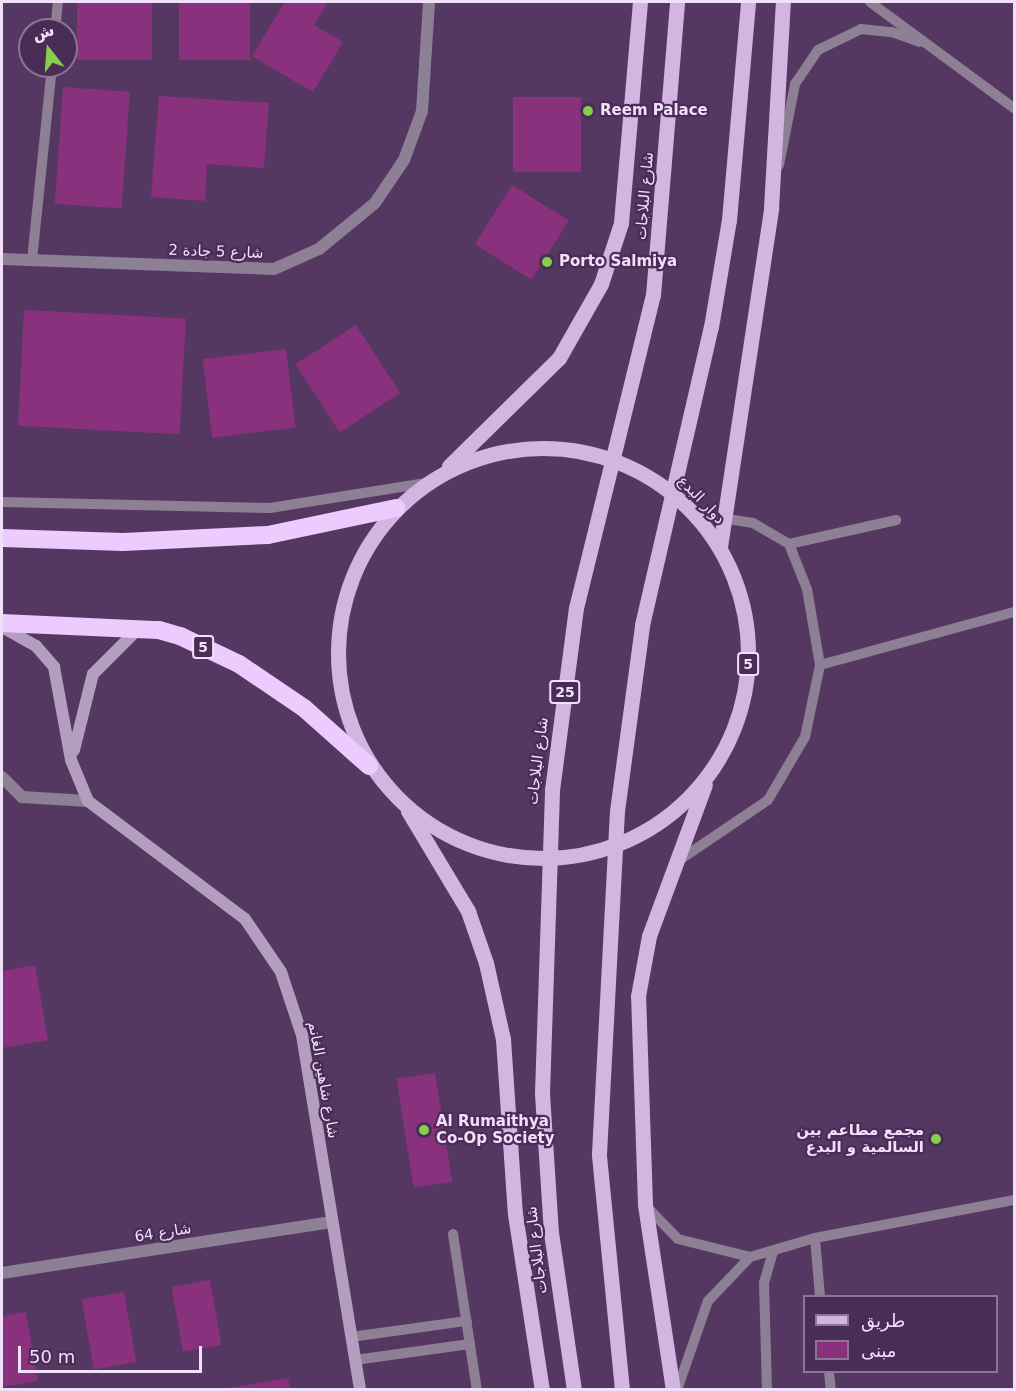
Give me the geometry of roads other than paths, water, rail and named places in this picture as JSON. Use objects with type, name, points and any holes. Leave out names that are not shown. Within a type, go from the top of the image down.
[{"type":"highway","name":"5","points":[[2,538],[123,542],[268,535],[396,508]]},
{"type":"highway","name":"5","points":[[2,625],[138,629],[180,636],[239,664],[304,708],[369,766]]},
{"type":"main road","points":[[442,473],[559,358],[601,284],[621,224],[640,2]]},
{"type":"main road","name":"شارع البلاجات","points":[[574,1389],[551,1233],[542,1093],[552,790],[576,608],[653,295],[677,2]]},
{"type":"main road","points":[[622,1389],[599,1154],[617,811],[642,625],[711,327],[727,231],[748,2]]},
{"type":"main road","points":[[720,547],[721,518],[771,208],[783,2]]},
{"type":"main road","name":"دوار البدع","points":[[534,447],[583,451],[629,465],[670,490],[720,547],[745,609],[749,656],[743,703],[708,779],[659,822],[610,847],[557,858],[503,855],[472,845],[407,809],[369,766],[341,702],[337,632],[355,565],[396,508],[442,473],[487,454],[534,447]]},
{"type":"main road","points":[[675,1389],[645,1204],[638,996],[649,936],[708,779]]},
{"type":"main road","points":[[407,809],[468,911],[486,963],[503,1039],[515,1214],[542,1389]]},
{"type":"street","name":"شارع 5 جادة 2","points":[[2,259],[274,269],[319,249],[375,203],[404,159],[422,111],[429,2]]},
{"type":"street","points":[[2,625],[36,646],[54,667],[71,760],[88,801],[22,797],[2,777]]},
{"type":"street","points":[[71,760],[88,683],[115,647],[138,629]]},
{"type":"street","name":"شارع شاهين الغانم","points":[[88,801],[245,919],[281,972],[302,1035],[330,1222],[360,1389]]},
{"type":"street","name":"شارع 64","points":[[2,1273],[330,1222]]},
{"type":"lane","points":[[56,18],[58,2]]},
{"type":"lane","points":[[870,2],[919,42],[1014,108]]},
{"type":"lane","points":[[771,208],[795,84],[818,50],[861,29],[892,32],[919,42]]},
{"type":"lane","points":[[32,260],[51,78]]},
{"type":"lane","points":[[2,502],[270,508],[426,483]]},
{"type":"lane","points":[[675,863],[768,800],[805,737],[820,665],[807,589],[789,544],[753,523],[721,518]]},
{"type":"lane","points":[[789,544],[896,520]]},
{"type":"lane","points":[[820,665],[1014,612]]},
{"type":"lane","points":[[645,1204],[678,1239],[750,1257],[815,1238],[1014,1200]]},
{"type":"lane","points":[[453,1234],[477,1389]]},
{"type":"lane","points":[[815,1238],[820,1295]]},
{"type":"lane","points":[[767,1389],[764,1283],[773,1251]]},
{"type":"lane","points":[[675,1389],[708,1301],[750,1257]]},
{"type":"lane","points":[[351,1337],[467,1322]]},
{"type":"lane","points":[[355,1360],[470,1344]]},
{"type":"lane","points":[[829,1373],[831,1389]]},
{"type":"place","name":"Reem Palace","points":[[588,111]]},
{"type":"place","name":"Porto Salmiya","points":[[547,262]]},
{"type":"place","name":"Al Rumaithya Co-Op Society","points":[[424,1130]]},
{"type":"place","name":"مجمع مطاعم بين السالمية و البدع","points":[[936,1139]]}]
